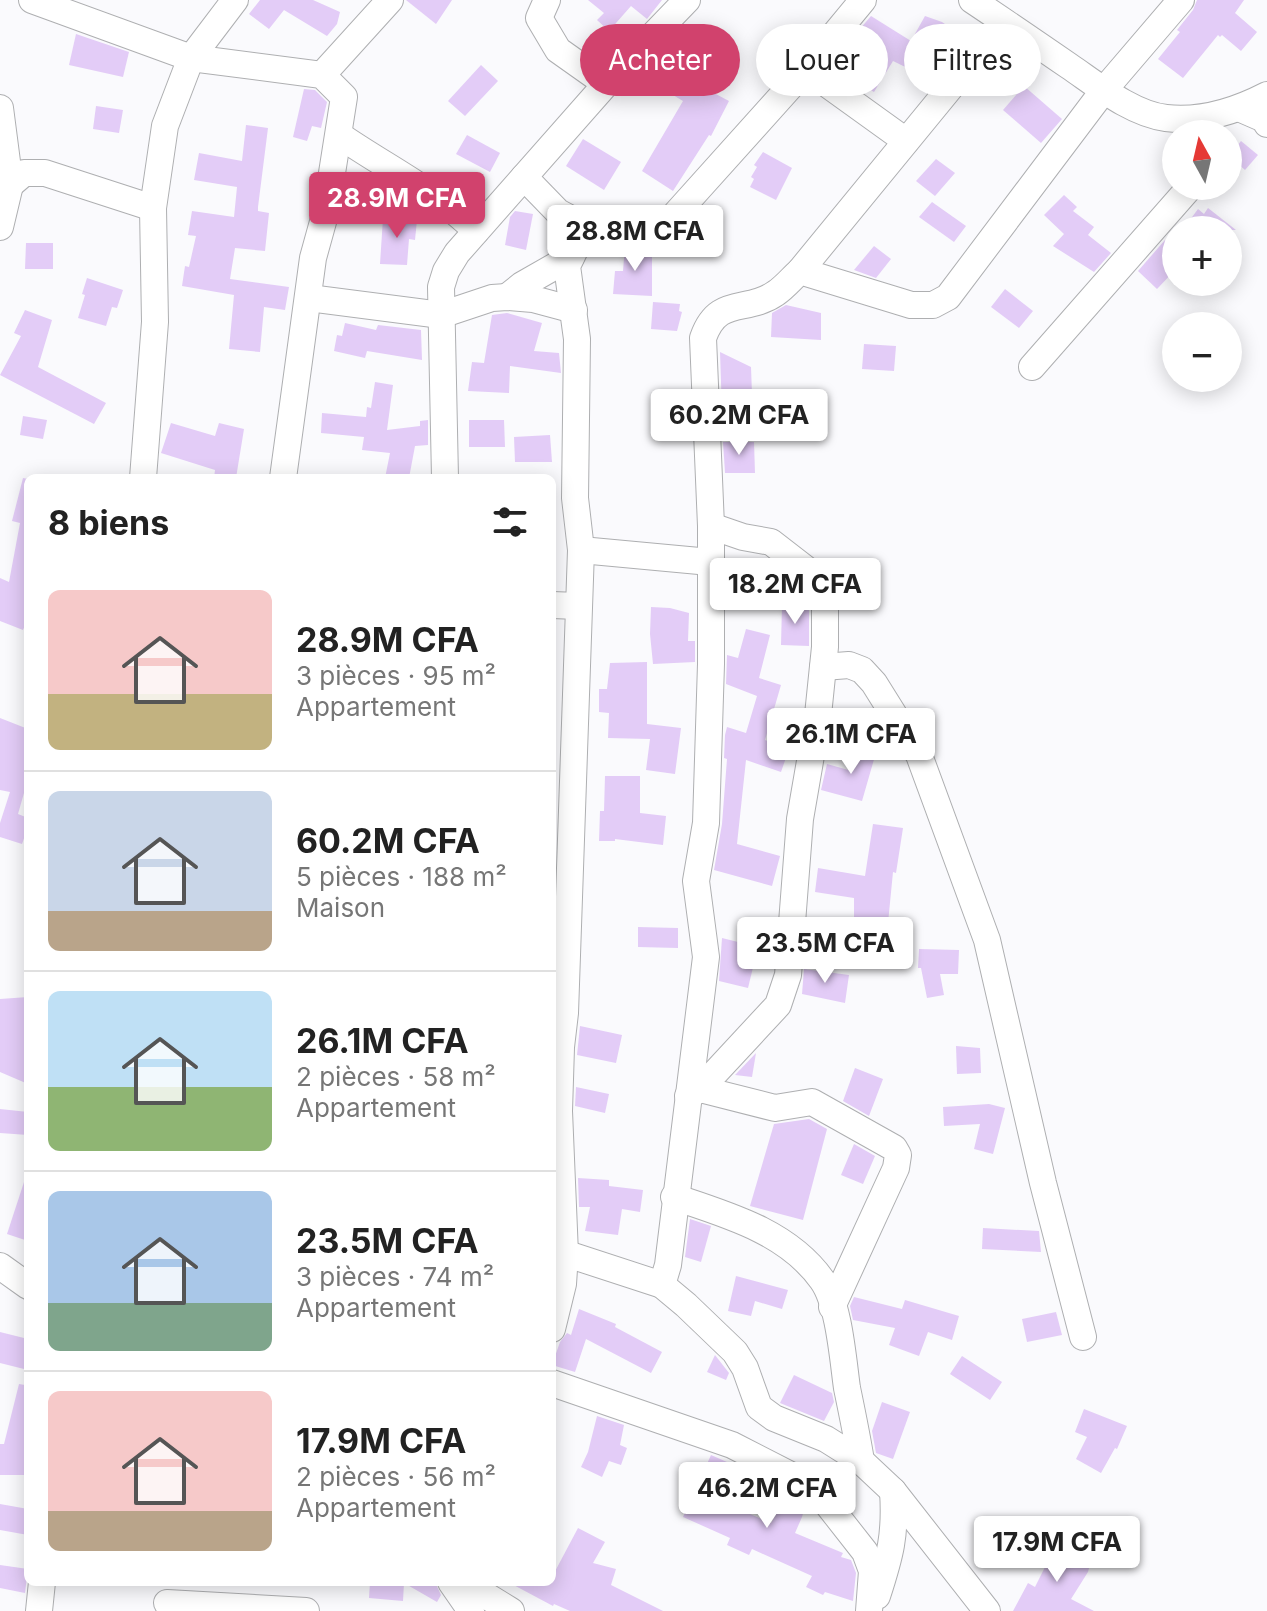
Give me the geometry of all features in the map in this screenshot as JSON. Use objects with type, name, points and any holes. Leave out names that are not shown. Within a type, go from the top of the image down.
[{"type":"street","points":[[143,474],[155,322],[153,208],[165,126],[191,58],[235,0]]},
{"type":"street","points":[[322,75],[390,0]]},
{"type":"street","points":[[547,0],[539,18],[558,50],[580,66]]},
{"type":"street","points":[[664,24],[687,0]]},
{"type":"street","points":[[843,24],[863,0]]},
{"type":"street","points":[[800,271],[911,305],[933,305],[948,297],[1104,90],[1181,0]]},
{"type":"street","points":[[47,2],[191,58],[322,75],[344,97],[326,211],[313,258],[284,474]]},
{"type":"street","points":[[979,2],[1104,90],[1141,111],[1178,120]]},
{"type":"street","points":[[662,1285],[668,1265],[674,1197],[694,1092],[706,957],[696,881],[706,823],[711,664],[711,526],[703,338],[709,321],[728,307],[756,303],[775,294],[800,271],[1004,22]]},
{"type":"street","points":[[445,474],[441,287],[446,271],[476,231],[595,96]]},
{"type":"street","points":[[524,177],[558,212],[586,227],[653,228],[673,217],[782,96]]},
{"type":"street","points":[[844,96],[906,141]]},
{"type":"street","points":[[0,108],[10,185],[0,227]]},
{"type":"street","points":[[1232,120],[1261,113]]},
{"type":"street","points":[[339,135],[396,173],[427,189],[457,211],[476,231]]},
{"type":"street","points":[[10,185],[24,173],[45,173],[153,208]]},
{"type":"street","points":[[1032,367],[1179,200]]},
{"type":"street","points":[[556,1313],[563,1284],[559,1251],[559,1098],[565,1013],[565,605],[581,550],[575,498],[577,339],[567,266],[586,227]]},
{"type":"street","points":[[507,297],[571,257]]},
{"type":"street","points":[[309,298],[441,315],[492,298],[507,297],[533,299],[574,310]]},
{"type":"street","points":[[694,1092],[778,1005],[784,992],[788,975],[800,819],[823,667],[825,601],[811,573],[771,542],[711,526]]},
{"type":"street","points":[[581,550],[710,562]]},
{"type":"street","points":[[823,667],[849,665],[862,670],[874,683],[919,755],[987,940],[1043,1183],[1083,1337]]},
{"type":"street","points":[[694,1092],[775,1108],[812,1102],[894,1148],[898,1155],[896,1168],[832,1307]]},
{"type":"street","points":[[674,1197],[735,1218],[766,1233],[800,1254],[825,1283],[861,1461]]},
{"type":"street","points":[[559,1251],[662,1285],[735,1352],[745,1368],[759,1407],[774,1418],[826,1439],[861,1461],[893,1491],[987,1611]]},
{"type":"street","points":[[0,1266],[24,1283]]},
{"type":"street","points":[[556,1384],[732,1445],[814,1487],[865,1552],[872,1571],[870,1611]]},
{"type":"street","points":[[870,1611],[893,1548],[893,1491]]},
{"type":"street","points":[[39,1611],[42,1586]]},
{"type":"street","points":[[460,1586],[493,1601]]},
{"type":"street","points":[[470,1586],[493,1601]]},
{"type":"street","points":[[167,1599],[306,1611]]},
{"type":"building","points":[[260,0],[313,0],[340,12],[337,24],[327,36],[284,10],[269,29],[249,14]]},
{"type":"building","points":[[406,0],[452,0],[436,24]]},
{"type":"building","points":[[588,0],[662,0],[647,19],[631,6],[615,24],[601,24],[597,20],[604,13]]},
{"type":"building","points":[[1197,0],[1244,0],[1235,13],[1257,32],[1241,51],[1218,35],[1183,78],[1158,59],[1180,32],[1177,30]]},
{"type":"building","points":[[871,16],[884,24],[864,24]]},
{"type":"building","points":[[925,16],[945,24],[921,24]]},
{"type":"building","points":[[888,27],[904,37],[904,66],[893,61],[888,69]]},
{"type":"building","points":[[76,34],[129,52],[123,77],[69,65]]},
{"type":"building","points":[[481,65],[498,81],[465,116],[448,101]]},
{"type":"building","points":[[304,89],[315,90],[327,102],[321,128],[312,126],[307,141],[293,137]]},
{"type":"building","points":[[675,96],[720,96],[729,101],[711,136],[673,191],[642,171],[683,101]]},
{"type":"building","points":[[1015,96],[1036,96],[1062,119],[1041,143],[1003,110]]},
{"type":"building","points":[[96,106],[123,110],[119,133],[93,129]]},
{"type":"building","points":[[246,125],[268,128],[258,211],[269,213],[265,251],[235,248],[230,279],[289,287],[285,310],[264,307],[260,352],[229,349],[234,295],[182,286],[185,266],[189,267],[196,236],[188,235],[192,211],[234,217],[237,187],[194,180],[199,153],[242,161]]},
{"type":"building","points":[[467,135],[500,153],[490,172],[456,154]]},
{"type":"building","points":[[583,139],[621,162],[604,190],[566,166]]},
{"type":"building","points":[[1242,142],[1258,155],[1245,170],[1242,167]]},
{"type":"building","points":[[763,152],[792,168],[776,200],[750,187],[757,167],[754,165]]},
{"type":"building","points":[[936,159],[955,173],[935,196],[916,181]]},
{"type":"building","points":[[348,184],[373,186],[370,224],[341,222]]},
{"type":"building","points":[[1064,195],[1077,207],[1073,211],[1094,227],[1088,235],[1111,253],[1094,272],[1053,246],[1064,234],[1044,215]]},
{"type":"building","points":[[932,202],[966,226],[954,242],[919,217]]},
{"type":"building","points":[[1208,208],[1218,216],[1193,216],[1198,209],[1204,214]]},
{"type":"building","points":[[515,211],[533,214],[526,250],[505,245],[510,217]]},
{"type":"building","points":[[383,218],[417,220],[415,240],[409,239],[407,265],[380,264]]},
{"type":"building","points":[[26,243],[53,243],[53,269],[25,269]]},
{"type":"building","points":[[1162,243],[1162,284],[1157,289],[1138,271]]},
{"type":"building","points":[[625,246],[652,249],[652,296],[613,294],[615,271],[623,271]]},
{"type":"building","points":[[874,246],[891,259],[876,278],[854,270]]},
{"type":"building","points":[[87,278],[123,290],[117,308],[112,307],[106,326],[78,318]]},
{"type":"building","points":[[1005,289],[1033,311],[1019,328],[991,307]]},
{"type":"building","points":[[653,302],[680,304],[679,311],[682,312],[677,331],[651,329]]},
{"type":"building","points":[[786,305],[821,313],[821,340],[771,337],[772,313]]},
{"type":"building","points":[[25,310],[52,320],[38,367],[106,403],[94,424],[0,375],[21,336],[14,333]]},
{"type":"building","points":[[507,313],[542,323],[534,351],[559,353],[561,373],[510,366],[509,393],[468,391],[472,362],[484,363],[492,315]]},
{"type":"building","points":[[345,323],[376,330],[378,325],[421,330],[422,360],[367,351],[365,358],[334,351],[337,335],[342,336]]},
{"type":"building","points":[[864,344],[896,346],[894,371],[862,369]]},
{"type":"building","points":[[720,352],[751,367],[752,394],[771,395],[769,423],[749,418],[749,414],[722,412]]},
{"type":"building","points":[[375,382],[393,385],[387,430],[420,426],[420,421],[428,420],[428,445],[415,446],[410,474],[386,474],[390,453],[362,450],[364,437],[321,433],[322,413],[366,417],[367,407],[371,408]]},
{"type":"building","points":[[23,416],[47,420],[43,439],[20,435]]},
{"type":"building","points":[[469,420],[504,420],[505,447],[469,447]]},
{"type":"building","points":[[171,423],[215,436],[219,423],[244,429],[237,474],[214,474],[215,470],[161,453]]},
{"type":"building","points":[[550,435],[552,462],[515,462],[514,437]]},
{"type":"building","points":[[723,442],[754,442],[755,473],[725,473]]},
{"type":"building","points":[[24,478],[23,630],[0,621],[0,578],[9,582],[20,523],[12,521]]},
{"type":"building","points":[[737,561],[770,561],[780,569],[779,603],[735,602]]},
{"type":"building","points":[[782,605],[809,606],[809,646],[781,645]]},
{"type":"building","points":[[651,607],[689,613],[688,641],[695,641],[695,662],[653,664]]},
{"type":"building","points":[[746,629],[770,635],[759,678],[781,685],[765,740],[789,749],[781,772],[746,760],[737,844],[780,856],[772,886],[714,870],[722,824],[727,759],[724,758],[725,735],[727,727],[746,733],[757,696],[726,684],[727,655],[738,658]]},
{"type":"building","points":[[647,662],[647,724],[681,728],[675,774],[646,770],[650,739],[608,738],[609,713],[599,712],[599,689],[607,689],[610,663]]},
{"type":"building","points":[[0,718],[24,727],[24,793],[18,814],[24,816],[22,844],[0,837],[0,823],[10,792],[0,790]]},
{"type":"building","points":[[859,745],[877,749],[862,801],[821,790],[827,764],[852,771]]},
{"type":"building","points":[[605,776],[640,776],[640,813],[666,816],[663,845],[615,839],[599,841]]},
{"type":"building","points":[[873,824],[903,828],[896,873],[893,872],[888,923],[893,924],[893,930],[898,932],[894,951],[850,942],[854,928],[854,898],[815,892],[818,868],[865,876]]},
{"type":"building","points":[[638,927],[678,928],[678,948],[638,947]]},
{"type":"building","points":[[722,938],[758,947],[748,988],[719,981]]},
{"type":"building","points":[[919,949],[959,950],[958,974],[940,974],[944,995],[927,998],[921,968],[918,968]]},
{"type":"building","points":[[804,969],[849,975],[845,1003],[802,994]]},
{"type":"building","points":[[24,997],[24,1082],[0,1072],[0,999]]},
{"type":"building","points":[[580,1026],[622,1035],[616,1063],[577,1055]]},
{"type":"building","points":[[956,1046],[980,1048],[981,1073],[957,1074]]},
{"type":"building","points":[[756,1053],[752,1077],[735,1075]]},
{"type":"building","points":[[855,1068],[883,1079],[869,1116],[843,1101]]},
{"type":"building","points":[[576,1087],[609,1094],[605,1113],[575,1106]]},
{"type":"building","points":[[989,1104],[1005,1108],[993,1154],[974,1149],[980,1124],[944,1126],[943,1107]]},
{"type":"building","points":[[0,1109],[24,1112],[24,1135],[0,1133]]},
{"type":"building","points":[[809,1119],[827,1129],[803,1220],[750,1206],[774,1124]]},
{"type":"building","points":[[854,1144],[875,1156],[863,1184],[841,1175]]},
{"type":"building","points":[[578,1178],[609,1180],[609,1186],[643,1190],[640,1212],[622,1209],[618,1235],[585,1231],[590,1207],[579,1207]]},
{"type":"building","points":[[24,1182],[24,1240],[7,1234]]},
{"type":"building","points":[[690,1219],[711,1226],[701,1262],[685,1257]]},
{"type":"building","points":[[983,1228],[1039,1231],[1041,1252],[982,1249]]},
{"type":"building","points":[[736,1276],[788,1290],[782,1309],[755,1301],[751,1316],[728,1311]]},
{"type":"building","points":[[854,1297],[902,1309],[905,1300],[959,1316],[952,1340],[928,1332],[919,1356],[889,1345],[895,1328],[853,1320],[850,1306]]},
{"type":"building","points":[[579,1309],[616,1324],[615,1327],[662,1352],[651,1373],[586,1339],[575,1372],[556,1366],[560,1342],[567,1333],[571,1335]]},
{"type":"building","points":[[1056,1312],[1062,1335],[1027,1342],[1022,1319]]},
{"type":"building","points":[[0,1332],[24,1338],[24,1369],[0,1363]]},
{"type":"building","points":[[715,1355],[729,1373],[726,1380],[707,1372]]},
{"type":"building","points":[[962,1356],[1002,1382],[990,1400],[950,1374]]},
{"type":"building","points":[[794,1375],[832,1393],[834,1402],[824,1421],[780,1403]]},
{"type":"building","points":[[19,1384],[24,1385],[24,1475],[0,1475],[0,1444],[4,1444]]},
{"type":"building","points":[[882,1402],[910,1412],[893,1459],[876,1453],[872,1431]]},
{"type":"building","points":[[1084,1409],[1127,1426],[1101,1473],[1076,1459],[1087,1437],[1075,1432]]},
{"type":"building","points":[[597,1416],[624,1425],[620,1445],[627,1448],[621,1465],[609,1461],[602,1477],[581,1467]]},
{"type":"building","points":[[711,1455],[752,1473],[736,1508],[771,1523],[779,1509],[781,1497],[786,1498],[788,1492],[804,1500],[806,1503],[795,1533],[843,1553],[841,1557],[851,1560],[856,1573],[853,1601],[825,1592],[823,1595],[806,1587],[812,1576],[752,1549],[749,1555],[727,1545],[730,1538],[683,1517]]},
{"type":"building","points":[[0,1504],[24,1508],[24,1534],[0,1530]]},
{"type":"building","points":[[578,1528],[605,1542],[593,1563],[616,1569],[611,1585],[663,1611],[570,1611],[553,1606],[516,1586],[556,1586],[556,1569]]},
{"type":"building","points":[[1053,1545],[1091,1560],[1088,1572],[1071,1599],[1094,1611],[1013,1611],[1028,1583],[1035,1587]]},
{"type":"building","points":[[0,1565],[24,1568],[25,1593],[0,1588]]},
{"type":"building","points":[[370,1586],[404,1586],[403,1601],[369,1598]]},
{"type":"building","points":[[409,1586],[437,1586],[441,1595],[437,1602]]}]
